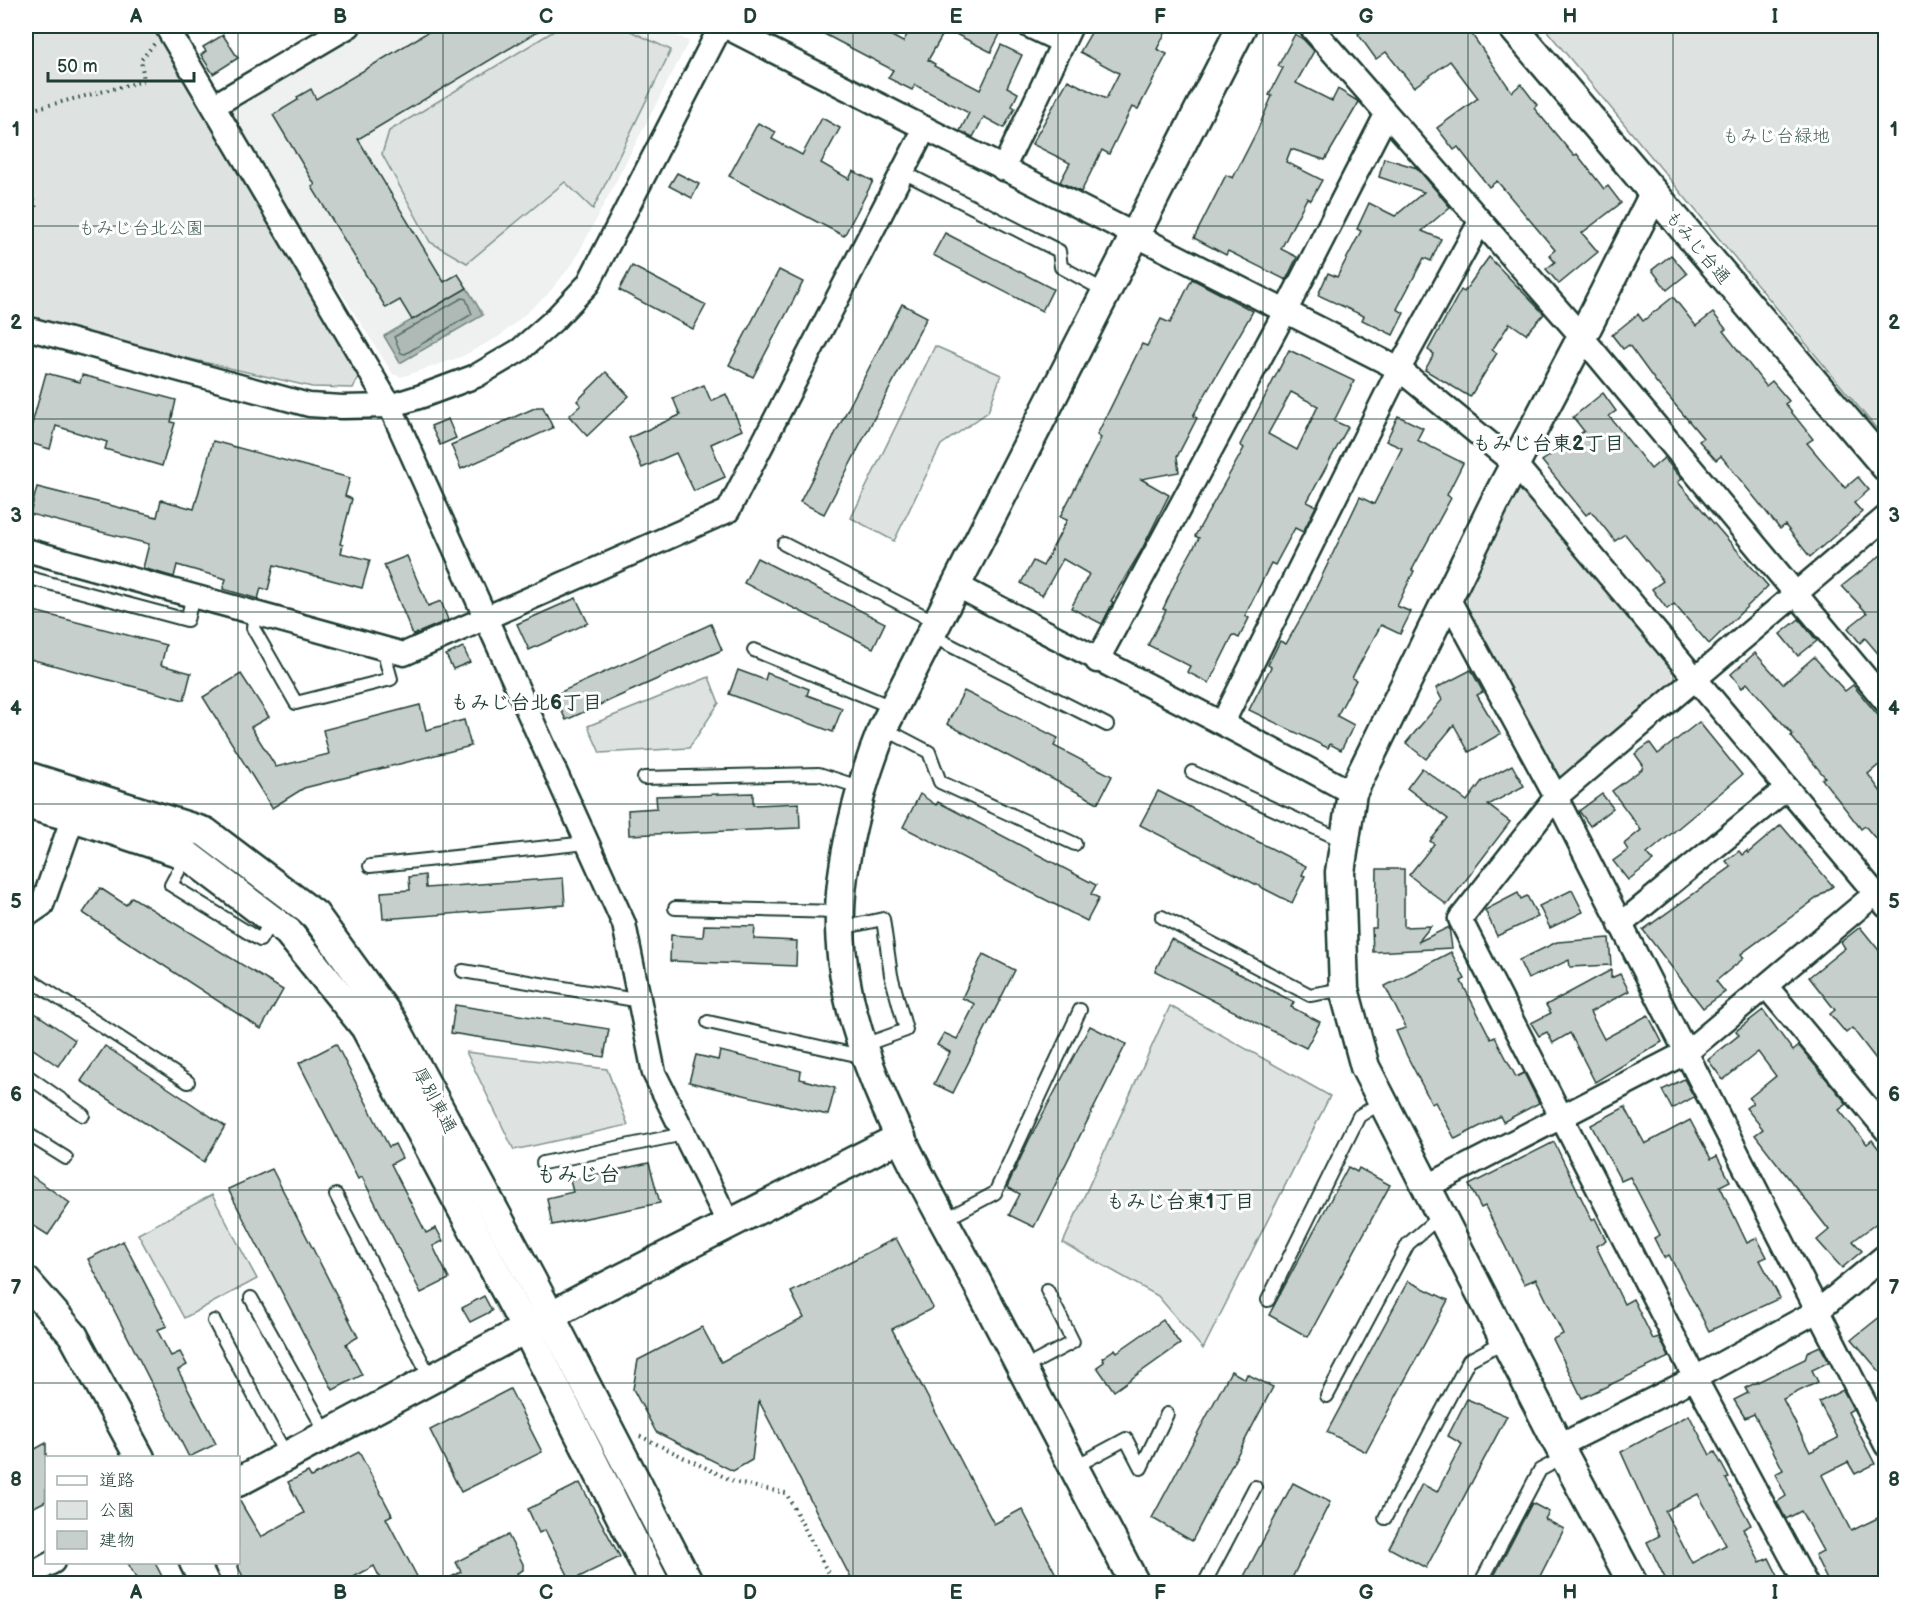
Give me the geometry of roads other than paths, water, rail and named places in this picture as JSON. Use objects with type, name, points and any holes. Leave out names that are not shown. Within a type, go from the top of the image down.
[{"type":"street","points":[[215,105],[349,26]]},
{"type":"street","points":[[26,328],[309,405],[390,406],[476,376],[520,350],[554,320],[588,284],[723,26],[1399,369],[1516,465],[1880,900],[1766,986],[1687,1052],[1426,1187]]},
{"type":"street","points":[[1003,169],[1067,34],[1029,26]]},
{"type":"street","points":[[1135,1584],[882,1098],[851,1007],[840,920],[855,810],[889,718],[958,586],[1105,291],[1137,236],[1242,26]]},
{"type":"street","points":[[1310,26],[1582,337],[1886,702]]},
{"type":"street","name":"もみじ台通","points":[[1512,26],[1886,467]]},
{"type":"street","points":[[168,30],[215,105],[390,406],[624,924],[654,1073],[729,1224]]},
{"type":"street","points":[[1097,661],[1286,310],[1386,115]]},
{"type":"street","points":[[26,550],[404,654],[728,512],[925,128]]},
{"type":"street","points":[[1634,1584],[1562,1451],[1365,1067],[1344,989],[1340,872],[1352,793],[1497,498],[1654,194]]},
{"type":"street","points":[[1223,722],[1399,369],[1480,222]]},
{"type":"street","points":[[1806,1584],[1695,1378],[1460,919],[1556,797],[1886,517]]},
{"type":"street","points":[[958,586],[1097,661],[1223,722],[1352,793]]},
{"type":"street","points":[[1448,598],[1556,797],[1885,1441]]},
{"type":"street","name":"厚別東通","points":[[26,776],[205,832],[315,915],[392,1021],[538,1322],[652,1582]]},
{"type":"street","points":[[1620,925],[1787,788]]},
{"type":"street","name":"厚別東通","points":[[26,804],[73,817],[187,855],[288,932],[365,1027],[684,1574]]},
{"type":"street","points":[[26,916],[42,905],[73,817]]},
{"type":"street","points":[[1766,986],[1886,1130]]},
{"type":"street","points":[[240,1481],[538,1322],[901,1137]]},
{"type":"street","points":[[1562,1451],[1819,1310],[1886,1255]]},
{"type":"street","points":[[26,1281],[73,1335],[139,1456]]},
{"type":"street","points":[[30,1578],[51,1564]]},
{"type":"street","points":[[195,1564],[205,1584]]},
{"type":"street","points":[[652,1582],[684,1574]]},
{"type":"lane","points":[[901,171],[1059,251],[1061,267],[1105,291]]},
{"type":"lane","points":[[784,544],[1107,725]]},
{"type":"lane","points":[[26,577],[187,620],[193,596]]},
{"type":"lane","points":[[255,613],[253,627],[296,703],[391,679],[386,661],[389,650]]},
{"type":"lane","points":[[754,650],[889,718],[929,752],[940,782],[1076,844]]},
{"type":"lane","points":[[1192,772],[1345,842]]},
{"type":"lane","points":[[644,778],[819,774],[862,788]]},
{"type":"lane","points":[[370,866],[587,843]]},
{"type":"lane","points":[[675,908],[840,920],[883,919],[891,975],[906,1030],[866,1051],[708,1022]]},
{"type":"lane","points":[[1162,917],[1310,995],[1344,989]]},
{"type":"lane","points":[[463,971],[641,1001]]},
{"type":"lane","points":[[26,977],[188,1082]]},
{"type":"lane","points":[[944,1220],[995,1193],[1080,1010]]},
{"type":"lane","points":[[26,1075],[83,1115]]},
{"type":"lane","points":[[1268,1300],[1359,1116],[1382,1102]]},
{"type":"lane","points":[[26,1133],[66,1158]]},
{"type":"lane","points":[[543,1163],[684,1134]]},
{"type":"lane","points":[[336,1195],[430,1379]]},
{"type":"lane","points":[[1327,1396],[1408,1244],[1440,1216]]},
{"type":"lane","points":[[1022,1369],[1073,1342],[1047,1290]]},
{"type":"lane","points":[[251,1298],[328,1436]]},
{"type":"lane","points":[[214,1321],[287,1457]]},
{"type":"lane","points":[[1385,1518],[1469,1360],[1505,1341]]},
{"type":"lane","points":[[1074,1467],[1125,1439],[1141,1468],[1167,1414]]},
{"type":"lane","points":[[1480,1584],[1540,1470],[1562,1451]]},
{"type":"lane","points":[[1204,1584],[1255,1487]]},
{"type":"water","points":[[467,288],[483,315],[400,363],[384,336]]},
{"type":"district","name":"もみじ台東2丁目","points":[[1548,443]]},
{"type":"district","name":"もみじ台北6丁目","points":[[526,702]]},
{"type":"district","name":"もみじ台","points":[[578,1174]]},
{"type":"district","name":"もみじ台東1丁目","points":[[1180,1201]]},
{"type":"park label","name":"もみじ台緑地","points":[[1776,136]]},
{"type":"park label","name":"もみじ台北公園","points":[[141,228]]}]
